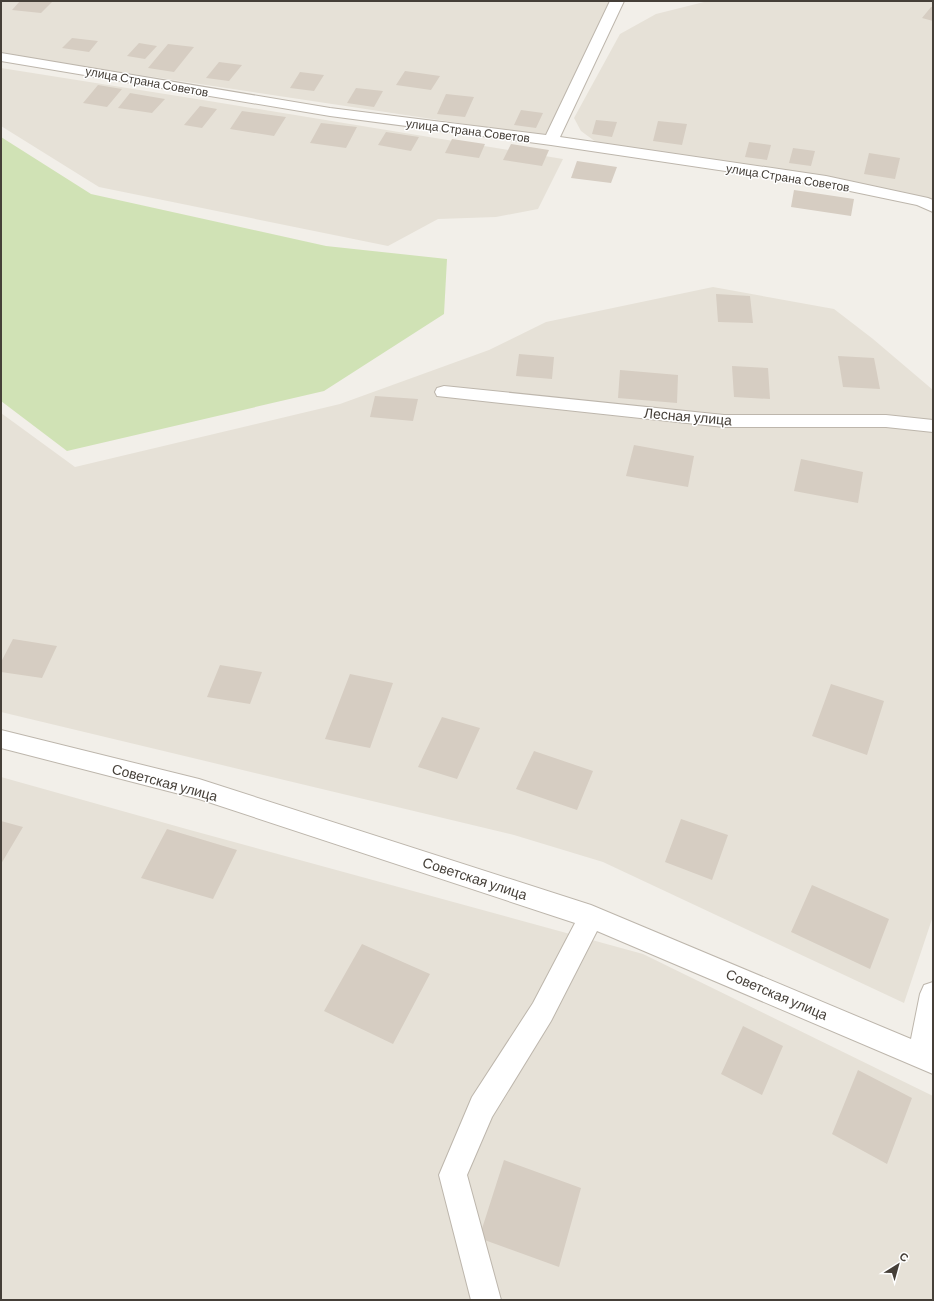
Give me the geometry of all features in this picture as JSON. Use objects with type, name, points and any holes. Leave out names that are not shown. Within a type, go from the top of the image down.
[{"type":"street","points":[[551,140],[617,1]]},
{"type":"street","name":"улица Страна Советов","points":[[1,57],[330,112],[551,140],[826,181],[922,201],[933,207]]},
{"type":"street","name":"Лесная улица","points":[[444,392],[724,421],[886,421],[933,426]]},
{"type":"street","name":"Советская улица","points":[[1,739],[199,789],[591,917],[928,1058]]},
{"type":"street","points":[[486,1300],[452,1175],[482,1107],[542,1012],[591,917]]},
{"type":"street","points":[[928,1058],[933,994]]},
{"type":"shaded area","points":[[1,1],[624,1],[565,118],[544,136],[1,54]]},
{"type":"shaded area","points":[[708,1],[933,1],[933,199],[600,145],[581,131],[574,118],[620,34],[656,14]]},
{"type":"shaded area","points":[[1,68],[563,159],[538,209],[496,217],[438,219],[388,246],[99,187],[1,126]]},
{"type":"shaded area","points":[[713,287],[834,309],[873,339],[933,390],[933,916],[904,1003],[603,862],[514,835],[1,712],[1,413],[75,467],[340,404],[489,350],[546,322]]},
{"type":"shaded area","points":[[1,777],[643,954],[933,1096],[933,1300],[1,1300]]},
{"type":"green space","points":[[1,137],[91,194],[326,246],[447,259],[444,314],[324,391],[67,451],[1,401]]},
{"type":"building","points":[[20,1],[53,1],[41,13],[12,10]]},
{"type":"building","points":[[931,7],[933,7],[933,21],[922,18]]},
{"type":"building","points":[[72,38],[98,41],[89,52],[62,48]]},
{"type":"building","points":[[139,43],[157,46],[145,59],[127,56]]},
{"type":"building","points":[[168,44],[194,47],[174,72],[148,68]]},
{"type":"building","points":[[219,62],[242,65],[229,81],[206,78]]},
{"type":"building","points":[[405,71],[440,76],[431,90],[396,85]]},
{"type":"building","points":[[300,72],[324,75],[314,91],[290,88]]},
{"type":"building","points":[[98,85],[122,89],[107,107],[83,103]]},
{"type":"building","points":[[356,88],[383,91],[374,107],[347,103]]},
{"type":"building","points":[[130,93],[165,99],[152,113],[118,108]]},
{"type":"building","points":[[446,94],[474,97],[465,117],[437,114]]},
{"type":"building","points":[[200,106],[217,109],[202,128],[184,125]]},
{"type":"building","points":[[521,110],[543,113],[536,128],[514,125]]},
{"type":"building","points":[[242,111],[286,117],[274,136],[230,129]]},
{"type":"building","points":[[596,120],[617,122],[612,137],[592,134]]},
{"type":"building","points":[[658,121],[687,124],[682,145],[653,141]]},
{"type":"building","points":[[321,123],[357,127],[346,148],[310,143]]},
{"type":"building","points":[[386,132],[419,137],[411,151],[378,145]]},
{"type":"building","points":[[452,139],[485,144],[479,158],[445,153]]},
{"type":"building","points":[[749,142],[771,145],[767,160],[745,157]]},
{"type":"building","points":[[511,144],[549,150],[542,166],[503,160]]},
{"type":"building","points":[[793,148],[815,151],[811,166],[789,163]]},
{"type":"building","points":[[869,153],[900,158],[895,179],[864,174]]},
{"type":"building","points":[[577,161],[617,167],[611,183],[571,178]]},
{"type":"building","points":[[794,190],[854,199],[851,216],[791,207]]},
{"type":"building","points":[[716,294],[750,296],[753,323],[718,322]]},
{"type":"building","points":[[519,354],[554,357],[552,379],[516,376]]},
{"type":"building","points":[[838,356],[874,358],[880,389],[843,387]]},
{"type":"building","points":[[732,366],[768,368],[770,399],[734,397]]},
{"type":"building","points":[[620,370],[678,375],[677,403],[618,398]]},
{"type":"building","points":[[375,396],[418,399],[413,421],[370,417]]},
{"type":"building","points":[[634,445],[694,456],[688,487],[626,476]]},
{"type":"building","points":[[801,459],[863,472],[858,503],[794,491]]},
{"type":"building","points":[[13,639],[57,646],[42,678],[1,672],[1,662]]},
{"type":"building","points":[[220,665],[262,672],[250,704],[207,697]]},
{"type":"building","points":[[350,674],[393,683],[370,748],[325,739]]},
{"type":"building","points":[[831,684],[884,701],[867,755],[812,736]]},
{"type":"building","points":[[442,717],[480,728],[457,779],[418,767]]},
{"type":"building","points":[[534,751],[593,771],[577,810],[516,789]]},
{"type":"building","points":[[681,819],[728,835],[712,880],[665,862]]},
{"type":"building","points":[[1,821],[23,827],[1,864]]},
{"type":"building","points":[[167,829],[237,850],[213,899],[141,878]]},
{"type":"building","points":[[812,885],[889,919],[870,969],[791,932]]},
{"type":"building","points":[[362,944],[430,974],[393,1044],[324,1011]]},
{"type":"building","points":[[743,1026],[783,1046],[762,1095],[721,1074]]},
{"type":"building","points":[[858,1070],[912,1098],[887,1164],[832,1134]]},
{"type":"building","points":[[504,1160],[581,1188],[559,1267],[479,1238]]}]
